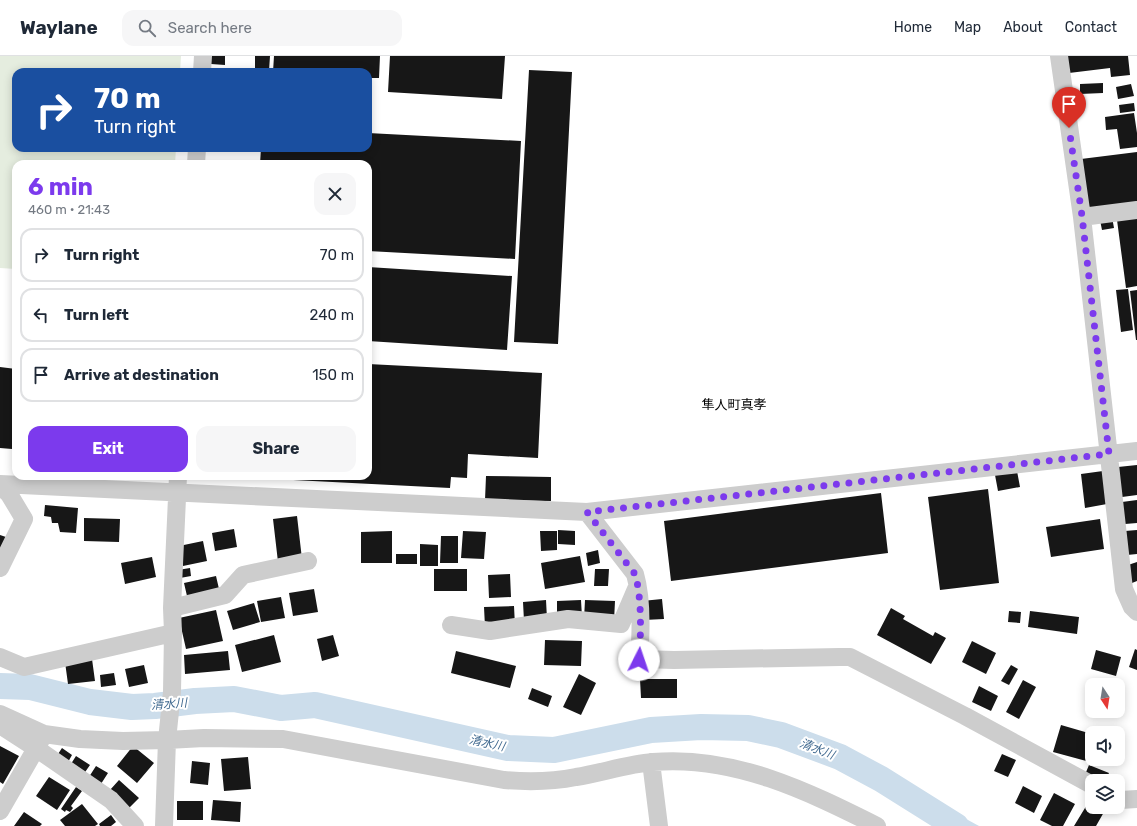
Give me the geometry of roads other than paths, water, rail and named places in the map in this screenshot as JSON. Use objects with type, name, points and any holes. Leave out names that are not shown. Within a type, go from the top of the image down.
[{"type":"street","points":[[202,68],[203,56]]},
{"type":"street","points":[[1059,56],[1082,216],[1124,589],[1132,607],[1137,612]]},
{"type":"street","points":[[1082,216],[1137,210]]},
{"type":"street","points":[[0,485],[178,484],[587,512],[1137,451]]},
{"type":"street","points":[[164,826],[167,740],[172,692],[172,608],[178,484]]},
{"type":"street","points":[[0,485],[9,494],[24,519],[0,568]]},
{"type":"street","points":[[587,512],[635,574],[638,585],[641,639],[639,660],[850,658],[965,716],[1085,781]]},
{"type":"street","points":[[172,608],[225,595],[243,575],[308,561]]},
{"type":"street","points":[[451,625],[490,632],[568,619],[621,624],[638,585]]},
{"type":"street","points":[[0,657],[24,668],[173,633]]},
{"type":"street","points":[[0,714],[41,741],[111,800],[135,826]]},
{"type":"street","points":[[0,725],[41,741],[80,739],[123,741],[204,738],[283,739],[504,780],[530,782],[545,782],[576,778],[651,762],[693,761],[719,764],[745,771],[812,794],[877,826]]},
{"type":"street","points":[[0,811],[41,741]]},
{"type":"street","points":[[651,762],[659,826]]},
{"type":"street","points":[[1125,800],[1137,799]]},
{"type":"water","points":[[866,767],[913,790],[979,826],[947,826],[876,788],[864,770]]},
{"type":"waterway","name":"清水川","points":[[0,686],[30,687],[90,702],[132,707],[234,699],[281,708],[315,705],[508,748],[554,750],[651,730],[701,727],[748,728],[781,735],[840,757],[881,779],[956,826]]},
{"type":"district","name":"隼人町真孝","points":[[734,404]]}]
